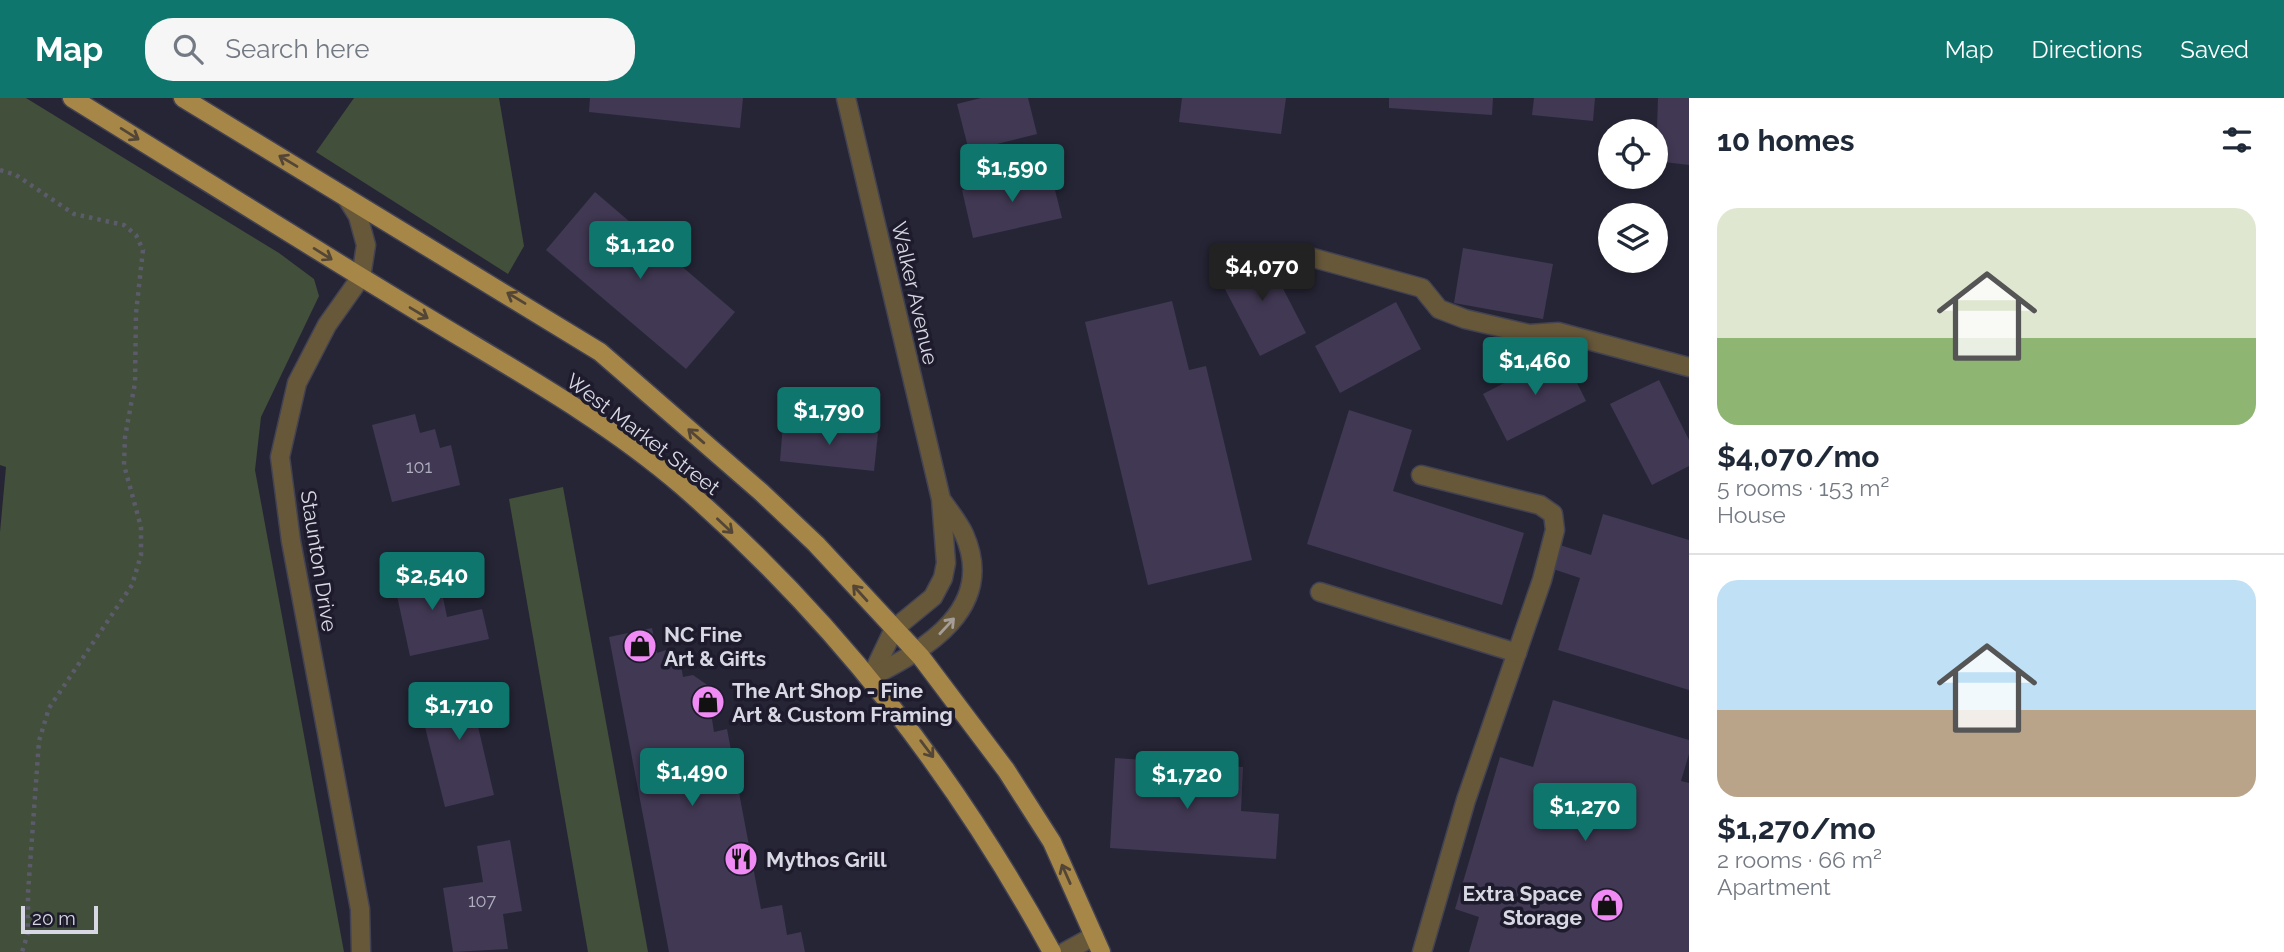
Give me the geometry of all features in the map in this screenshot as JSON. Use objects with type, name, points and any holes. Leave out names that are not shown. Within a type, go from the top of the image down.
[{"type":"main road","name":"West Market Street","points":[[72,98],[583,412],[681,485],[741,541],[871,677],[935,760],[1019,891],[1052,952]]},
{"type":"main road","name":"West Market Street","points":[[183,98],[600,352],[770,500],[816,544],[918,653],[1006,770],[1052,842],[1097,944]]},
{"type":"street","name":"Walker Avenue","points":[[846,98],[941,499],[946,563],[943,578],[933,597],[894,629],[871,677]]},
{"type":"street","name":"Staunton Drive","points":[[346,197],[358,216],[366,245],[361,277],[327,325],[297,383],[280,457],[291,541],[360,909],[361,952]]},
{"type":"street","points":[[1310,257],[1422,288],[1439,309],[1465,319],[1529,334],[1558,332],[1689,367]]},
{"type":"street","points":[[1422,475],[1540,505],[1553,514],[1555,530],[1517,653],[1466,800],[1422,952]]},
{"type":"street","name":"Walker Avenue","points":[[871,677],[918,653],[950,624],[971,585],[970,558],[964,534],[941,499]]},
{"type":"street","points":[[1320,592],[1517,653]]},
{"type":"street","points":[[1065,952],[1097,944]]},
{"type":"path","points":[[0,170],[16,175],[74,214],[124,225],[136,235],[143,250],[136,313],[135,383],[125,437],[124,465],[141,527],[141,555],[132,585],[48,708],[39,741],[28,893],[28,933],[22,952]]},
{"type":"green space","points":[[0,98],[26,98],[279,253],[314,279],[319,296],[261,417],[255,470],[344,952],[0,952],[0,532],[6,467],[0,465]]},
{"type":"green space","points":[[354,98],[499,98],[524,246],[508,274],[316,152]]},
{"type":"green space","points":[[563,487],[648,952],[588,952],[509,499]]},
{"type":"building","points":[[590,98],[743,98],[740,128],[589,112]]},
{"type":"building","points":[[981,98],[1028,98],[1037,134],[969,151],[957,104]]},
{"type":"building","points":[[1182,98],[1286,98],[1281,134],[1179,122]]},
{"type":"building","points":[[1389,98],[1493,98],[1492,115],[1389,108]]},
{"type":"building","points":[[1534,98],[1595,98],[1593,121],[1532,115]]},
{"type":"building","points":[[1658,98],[1689,98],[1689,165],[1668,162],[1668,119],[1657,119]]},
{"type":"building","points":[[1050,170],[1062,218],[973,238],[962,190]]},
{"type":"building","points":[[595,192],[735,312],[686,369],[546,250]]},
{"type":"building","points":[[1463,248],[1553,264],[1543,319],[1454,303]]},
{"type":"building","points":[[1263,250],[1306,333],[1260,356],[1217,274]]},
{"type":"building","points":[[1172,301],[1189,370],[1206,366],[1252,560],[1148,585],[1085,322]]},
{"type":"building","points":[[1396,302],[1421,349],[1340,393],[1315,346]]},
{"type":"building","points":[[1562,353],[1586,401],[1507,441],[1483,394]]},
{"type":"building","points":[[1659,380],[1689,440],[1689,466],[1652,485],[1610,404]]},
{"type":"building","points":[[1349,410],[1412,430],[1393,491],[1524,533],[1502,605],[1307,544]]},
{"type":"building","points":[[415,414],[420,433],[435,429],[440,448],[451,445],[460,485],[392,502],[372,425]]},
{"type":"building","points":[[783,424],[878,433],[874,471],[780,461]]},
{"type":"building","points":[[1603,514],[1689,540],[1689,690],[1558,650],[1580,578],[1553,569],[1560,545],[1591,555]]},
{"type":"building","points":[[435,559],[447,617],[482,609],[489,639],[410,656],[391,568]]},
{"type":"building","points":[[652,628],[657,653],[666,650],[680,659],[683,677],[693,675],[723,696],[711,713],[714,732],[727,729],[761,909],[782,905],[787,935],[801,932],[805,952],[669,952],[609,637]]},
{"type":"building","points":[[487,682],[496,718],[477,722],[494,795],[445,807],[418,699]]},
{"type":"building","points":[[1553,700],[1689,740],[1689,754],[1681,781],[1689,783],[1689,952],[1469,952],[1479,917],[1455,909],[1500,757],[1533,767]]},
{"type":"building","points":[[1115,758],[1243,767],[1241,811],[1279,814],[1276,859],[1110,848]]},
{"type":"building","points":[[510,840],[522,911],[503,914],[508,949],[453,952],[443,888],[483,882],[477,846]]},
{"type":"place","name":"NC Fine Art & Gifts","points":[[640,646]]},
{"type":"place","name":"The Art Shop - Fine Art & Custom Framing","points":[[708,702]]},
{"type":"place","name":"Mythos Grill","points":[[741,859]]},
{"type":"place","name":"Extra Space Storage","points":[[1607,905]]}]
